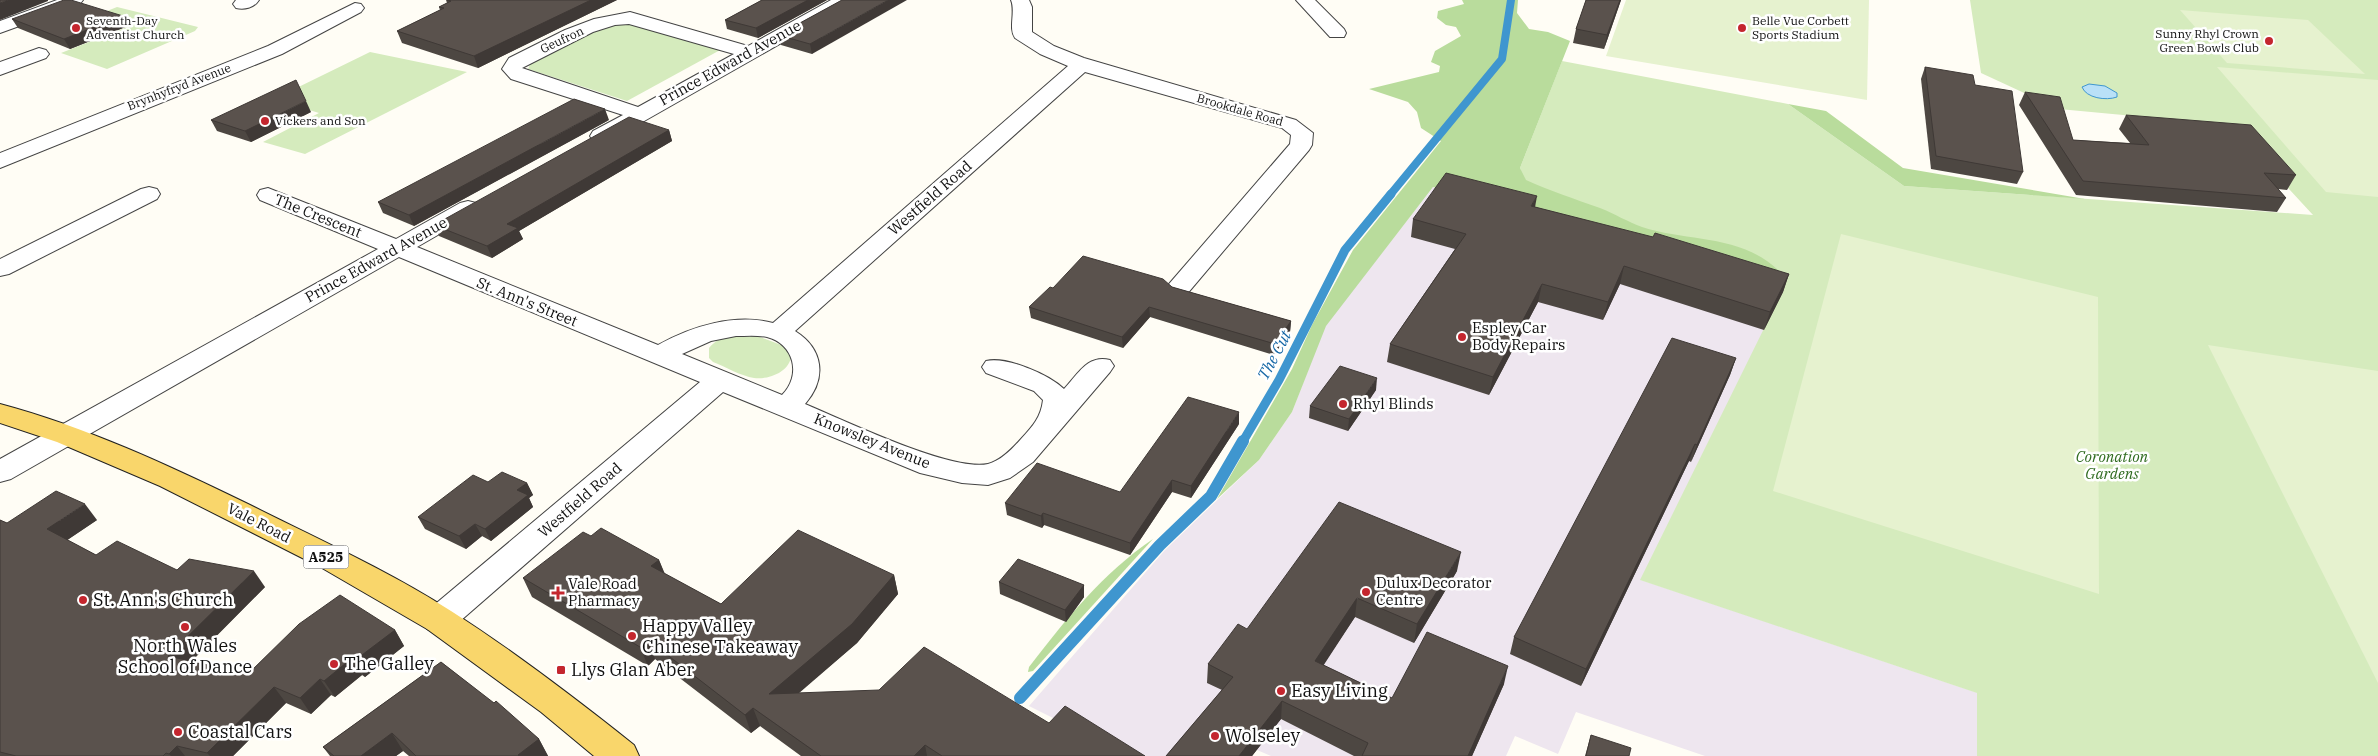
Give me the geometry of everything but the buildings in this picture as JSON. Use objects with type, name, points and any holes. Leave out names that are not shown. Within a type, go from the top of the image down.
[{"type":"main road","name":"Vale Road","points":[[0,413],[67,435],[171,479],[333,560],[439,620],[554,702],[621,756]]},
{"type":"street","points":[[0,26],[74,0]]},
{"type":"street","name":"Prince Edward Avenue","points":[[579,148],[844,0]]},
{"type":"street","name":"Brookdale Road","points":[[1020,0],[1023,7],[1022,34],[1030,41],[1082,64],[1289,124],[1302,133],[1301,145],[1178,289]]},
{"type":"street","points":[[1305,0],[1337,33]]},
{"type":"street","name":"Brynhyfryd Avenue","points":[[0,161],[97,120],[274,50],[355,8]]},
{"type":"street","name":"Geufron","points":[[640,114],[518,75],[512,69],[516,62],[613,18],[630,18],[748,52]]},
{"type":"street","points":[[0,69],[39,54]]},
{"type":"street","name":"Westfield Road","points":[[778,332],[1082,64]]},
{"type":"street","points":[[0,269],[149,194]]},
{"type":"street","name":"The Crescent","points":[[268,195],[396,248]]},
{"type":"street","name":"Prince Edward Avenue","points":[[0,472],[484,200]]},
{"type":"street","name":"St. Ann's Street","points":[[396,248],[659,356]]},
{"type":"street","points":[[731,328],[756,328],[778,332],[795,342],[806,356],[808,372],[802,389],[787,406],[659,356],[680,343],[713,332],[731,328]]},
{"type":"street","name":"Knowsley Avenue","points":[[787,406],[930,466],[976,476],[998,472],[1019,461],[1100,366]]},
{"type":"street","points":[[996,367],[1044,385],[1057,398],[1056,416]]},
{"type":"street","name":"Westfield Road","points":[[439,620],[720,380]]},
{"type":"shaded area","points":[[1433,187],[1507,206],[1783,292],[1641,580],[1978,693],[1977,756],[1705,756],[1576,712],[1558,754],[1515,736],[1506,756],[1271,756],[1257,750],[1181,756],[1117,756],[1067,725],[1029,706],[1165,550],[1259,460],[1292,412],[1325,326]]},
{"type":"green space","points":[[1462,0],[1518,0],[1517,13],[1529,29],[1548,32],[1570,41],[1520,168],[1526,180],[1600,208],[1642,227],[1659,232],[1713,241],[1747,250],[1763,258],[1778,270],[1777,278],[1433,187],[1326,326],[1292,412],[1259,460],[1217,499],[1292,369],[1312,325],[1353,250],[1441,141],[1421,128],[1417,112],[1408,102],[1369,89],[1439,72],[1440,66],[1431,62],[1435,51],[1461,36],[1456,27],[1446,25],[1437,18],[1438,11],[1464,4]]},
{"type":"green space","name":"Belle Vue Corbett Sports Stadium","points":[[1626,0],[1869,0],[1867,100],[1606,56]]},
{"type":"green space","name":"Coronation Gardens","points":[[1970,0],[2378,0],[2378,756],[1977,756],[1977,693],[1640,580],[1782,292],[1534,213],[1520,168],[1562,61],[1788,104],[1904,186],[2313,215],[2230,125],[2059,109],[1981,73]]},
{"type":"green space","points":[[117,7],[198,27],[195,31],[107,69],[61,53],[132,25],[97,15]]},
{"type":"green space","name":"Sunny Rhyl Crown Green Bowls Club","points":[[2180,10],[2308,20],[2365,74],[2227,63]]},
{"type":"green space","points":[[612,22],[629,22],[722,49],[627,101],[528,69],[532,60]]},
{"type":"green space","points":[[370,52],[467,72],[305,154],[263,142],[319,113],[274,99]]},
{"type":"green space","points":[[2217,67],[2378,80],[2378,197],[2326,192]]},
{"type":"green space","points":[[1788,104],[1826,111],[1903,168],[2085,199],[1904,186]]},
{"type":"green space","points":[[1841,234],[2098,297],[2099,594],[1773,491]]},
{"type":"green space","points":[[752,334],[784,346],[791,356],[790,362],[783,371],[766,378],[754,378],[713,362],[709,358],[709,348],[718,340],[728,336]]},
{"type":"green space","points":[[2208,345],[2378,371],[2378,683]]},
{"type":"green space","points":[[1153,539],[1033,671],[1028,672],[1029,667],[1043,649],[1101,582]]},
{"type":"water","points":[[2089,84],[2105,86],[2117,93],[2117,97],[2097,98],[2092,96],[2084,91],[2082,87]]},
{"type":"waterway","name":"The Cut","points":[[1390,195],[1502,59],[1511,0]]},
{"type":"waterway","name":"The Cut","points":[[1242,443],[1279,380],[1345,250],[1391,194]]},
{"type":"waterway","name":"The Cut","points":[[1020,698],[1160,545],[1211,496],[1243,441]]},
{"type":"place","name":"Seventh-Day Adventist Church","points":[[76,28]]},
{"type":"place","name":"Belle Vue Corbett Sports Stadium","points":[[1742,28]]},
{"type":"place","name":"Sunny Rhyl Crown Green Bowls Club","points":[[2269,41]]},
{"type":"place","name":"Vickers and Son","points":[[265,121]]},
{"type":"place","name":"Espley Car Body Repairs","points":[[1462,337]]},
{"type":"place","name":"Rhyl Blinds","points":[[1343,404]]},
{"type":"place","name":"Dulux Decorator Centre","points":[[1366,592]]},
{"type":"place","name":"Vale Road Pharmacy","points":[[558,593]]},
{"type":"place","name":"St. Ann's Church","points":[[83,600]]},
{"type":"place","name":"North Wales School of Dance","points":[[185,627]]},
{"type":"place","name":"Happy Valley Chinese Takeaway","points":[[632,636]]},
{"type":"place","name":"The Galley","points":[[334,664]]},
{"type":"place","name":"Llys Glan Aber","points":[[561,670]]},
{"type":"place","name":"Easy Living","points":[[1281,691]]},
{"type":"place","name":"Coastal Cars","points":[[178,732]]},
{"type":"place","name":"Wolseley","points":[[1215,736]]}]
